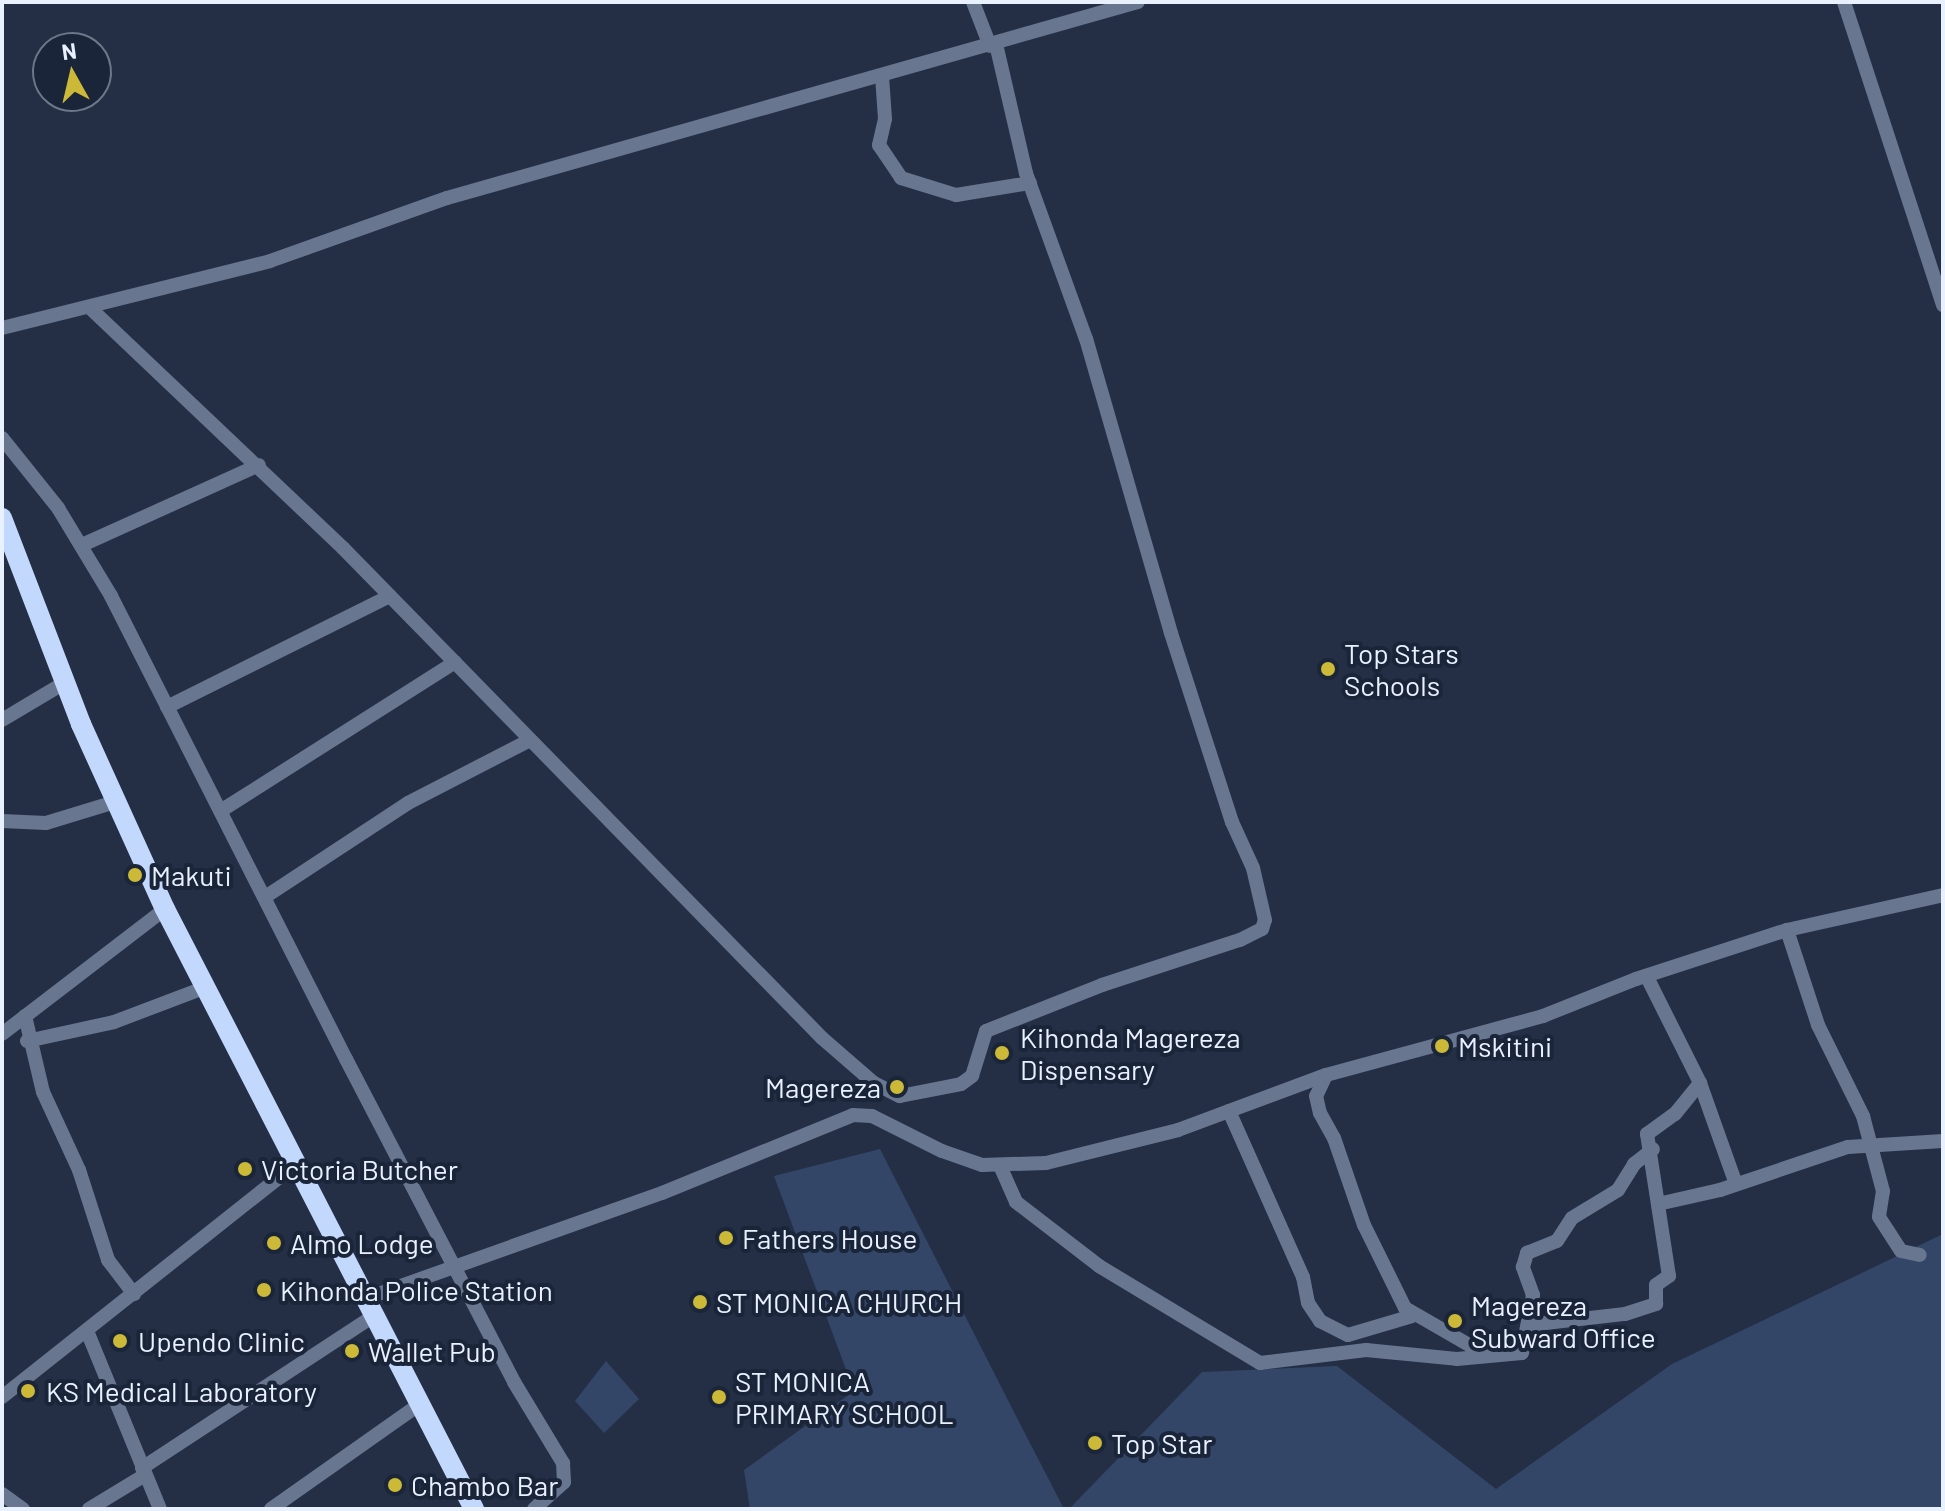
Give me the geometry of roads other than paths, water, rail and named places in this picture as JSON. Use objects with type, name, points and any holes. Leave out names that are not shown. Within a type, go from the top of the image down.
[{"type":"highway","points":[[2,518],[64,683],[165,909],[298,1162],[474,1509]]},
{"type":"street","points":[[89,307],[259,465],[822,1038],[874,1083],[900,1096],[970,1080],[986,1031],[1262,929],[1264,913],[1253,868],[1232,822],[1086,339],[1030,183],[993,45],[973,2]]},
{"type":"street","points":[[2,328],[270,261],[447,198],[1138,2]]},
{"type":"street","points":[[1844,2],[1940,286],[1943,305]]},
{"type":"street","points":[[882,76],[885,119],[879,145],[901,178],[956,195],[1030,183]]},
{"type":"street","points":[[2,438],[82,545],[568,1477],[534,1509]]},
{"type":"street","points":[[82,545],[259,465]]},
{"type":"street","points":[[167,707],[390,596]]},
{"type":"street","points":[[222,810],[455,662]]},
{"type":"street","points":[[2,720],[64,683]]},
{"type":"street","points":[[265,897],[408,803],[530,740]]},
{"type":"street","points":[[6,825],[46,823],[115,802]]},
{"type":"street","points":[[89,1509],[371,1307],[459,1268],[743,1162],[853,1115],[872,1116],[942,1151],[1001,1168],[1121,1145],[1229,1111],[1326,1075],[1543,1016],[1787,930],[1943,895]]},
{"type":"street","points":[[2,1034],[165,909]]},
{"type":"street","points":[[1787,930],[1807,996],[1856,1097],[1883,1191],[1879,1217],[1901,1251],[1920,1255]]},
{"type":"street","points":[[1647,977],[1700,1083],[1736,1184]]},
{"type":"street","points":[[27,1041],[114,1022],[206,987]]},
{"type":"street","points":[[25,1016],[27,1041],[108,1260],[134,1294]]},
{"type":"street","points":[[1326,1075],[1316,1096],[1320,1113],[1334,1138],[1364,1225],[1412,1316],[1488,1356]]},
{"type":"street","points":[[1528,1325],[1625,1314],[1656,1304],[1656,1285],[1669,1276],[1649,1130],[1675,1114],[1700,1083]]},
{"type":"street","points":[[1229,1111],[1303,1277],[1308,1303],[1320,1321],[1348,1335],[1412,1316]]},
{"type":"street","points":[[1658,1204],[1736,1184],[1868,1143],[1943,1141]]},
{"type":"street","points":[[1001,1168],[1016,1202],[1099,1266],[1260,1363],[1366,1350],[1457,1359],[1522,1353],[1533,1295],[1523,1267],[1527,1253],[1557,1241],[1577,1214],[1618,1190],[1634,1164],[1653,1149]]},
{"type":"street","points":[[2,1397],[298,1162]]},
{"type":"street","points":[[87,1331],[160,1509]]},
{"type":"street","points":[[271,1509],[421,1403]]},
{"type":"street","points":[[2,1494],[23,1509]]},
{"type":"place","name":"Top Stars Schools","points":[[1328,669]]},
{"type":"place","name":"Makuti","points":[[135,875]]},
{"type":"place","name":"Mskitini","points":[[1442,1046]]},
{"type":"place","name":"Kihonda Magereza Dispensary","points":[[1002,1053]]},
{"type":"place","name":"Magereza","points":[[897,1087]]},
{"type":"place","name":"Victoria Butcher","points":[[245,1169]]},
{"type":"place","name":"Fathers House","points":[[726,1238]]},
{"type":"place","name":"Almo Lodge","points":[[274,1243]]},
{"type":"place","name":"Kihonda Police Station","points":[[264,1290]]},
{"type":"place","name":"ST MONICA CHURCH","points":[[700,1302]]},
{"type":"place","name":"Magereza Subward Office","points":[[1455,1321]]},
{"type":"place","name":"Upendo Clinic","points":[[120,1341]]},
{"type":"place","name":"Wallet Pub","points":[[352,1351]]},
{"type":"place","name":"KS Medical Laboratory","points":[[28,1391]]},
{"type":"place","name":"ST MONICA PRIMARY SCHOOL","points":[[719,1397]]},
{"type":"place","name":"Top Star","points":[[1095,1443]]},
{"type":"place","name":"Chambo Bar","points":[[395,1485]]}]
